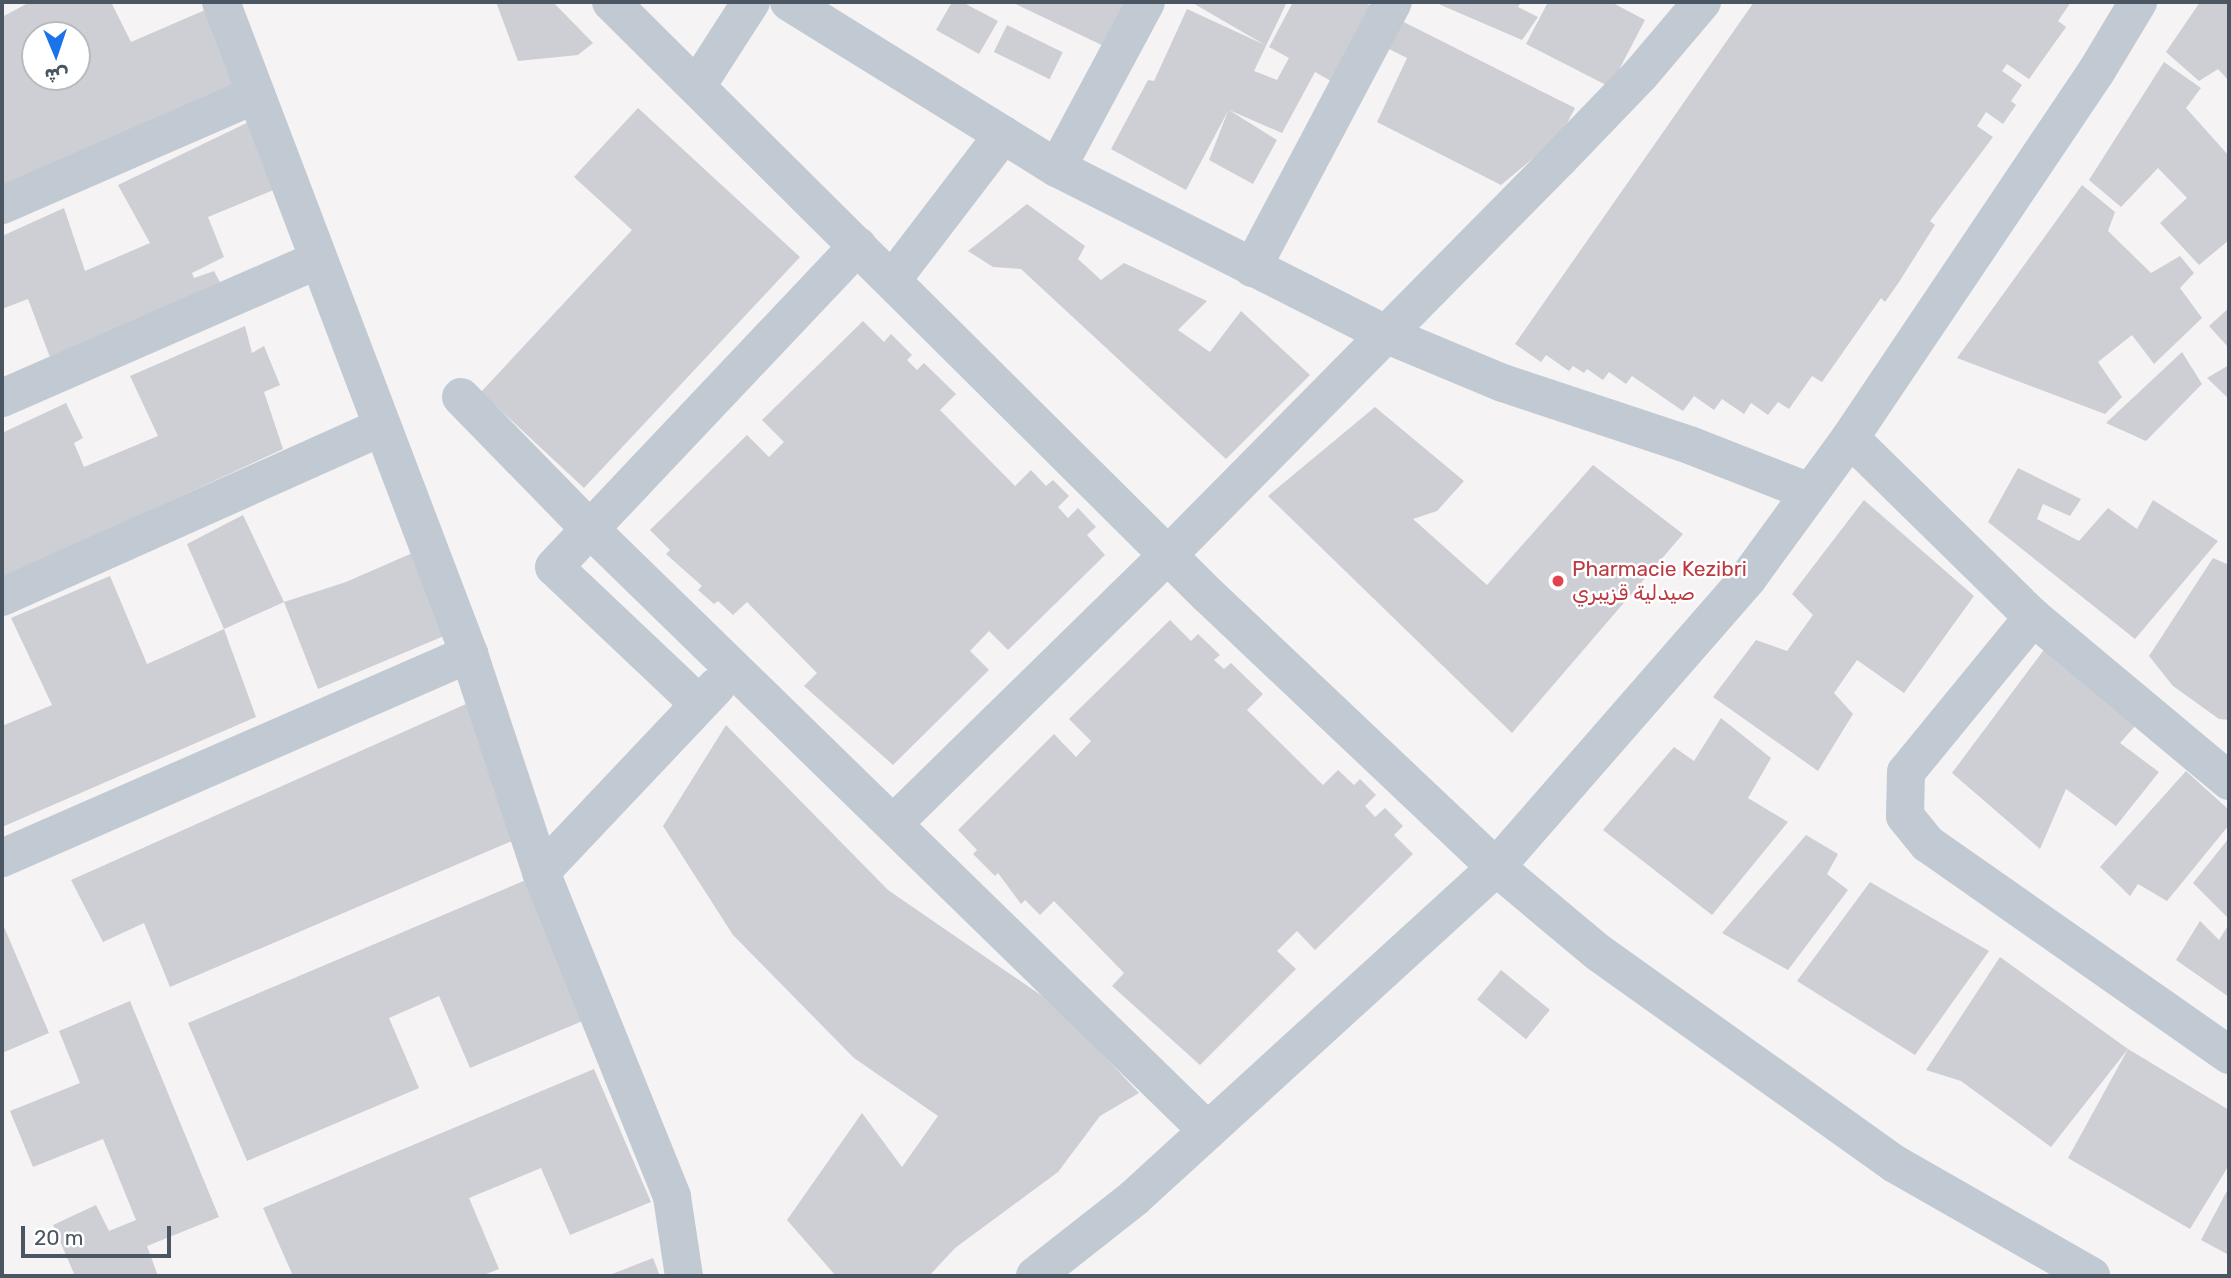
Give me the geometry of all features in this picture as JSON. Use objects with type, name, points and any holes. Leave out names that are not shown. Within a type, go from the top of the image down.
[{"type":"street","points":[[220,2],[316,261],[469,654],[541,872],[672,1197],[684,1276]]},
{"type":"street","points":[[611,2],[1168,555],[1496,867],[1610,961],[1895,1164],[2091,1276]]},
{"type":"street","points":[[697,86],[751,2]]},
{"type":"street","points":[[789,2],[1057,168],[1385,334],[1503,383],[1692,446],[1810,492]]},
{"type":"street","points":[[1057,168],[1146,2]]},
{"type":"street","points":[[1252,268],[1393,2]]},
{"type":"street","points":[[895,822],[1168,555],[1640,75],[1702,2]]},
{"type":"street","points":[[1035,1276],[1134,1198],[1496,867],[1748,578],[1850,438],[2095,72],[2138,2]]},
{"type":"street","points":[[2,205],[255,95]]},
{"type":"street","points":[[892,280],[1003,135]]},
{"type":"street","points":[[698,704],[554,567],[858,246]]},
{"type":"street","points":[[2,398],[316,261]]},
{"type":"street","points":[[461,397],[591,530],[895,822],[1208,1131]]},
{"type":"street","points":[[2,597],[380,428]]},
{"type":"street","points":[[1850,438],[2033,617],[2229,781]]},
{"type":"street","points":[[2033,617],[1906,772],[1905,816],[1928,844],[2229,1055]]},
{"type":"street","points":[[2,858],[469,654]]},
{"type":"street","points":[[541,872],[698,704],[735,669]]},
{"type":"building","points":[[30,2],[111,2],[131,42],[219,4],[248,79],[2,185],[2,17]]},
{"type":"building","points":[[496,2],[553,2],[593,43],[578,55],[518,61]]},
{"type":"building","points":[[952,2],[962,2],[998,21],[979,54],[936,30]]},
{"type":"building","points":[[1011,2],[1132,2],[1108,48]]},
{"type":"building","points":[[1191,2],[1287,2],[1254,71],[1277,80],[1289,58],[1269,47],[1293,2],[1364,2],[1575,108],[1561,135],[1501,185],[1377,122],[1407,58],[1377,43],[1345,89],[1315,72],[1282,133],[1229,110],[1277,140],[1253,184],[1209,160],[1228,111],[1186,190],[1111,149],[1148,80],[1154,81],[1187,9],[1265,45]]},
{"type":"building","points":[[1434,2],[1521,2],[1518,7],[1538,17],[1522,40]]},
{"type":"building","points":[[1548,2],[1611,2],[1645,20],[1610,87],[1526,44]]},
{"type":"building","points":[[1754,2],[2071,2],[2058,21],[2066,27],[2029,79],[2007,64],[2002,71],[2022,85],[2011,101],[2016,105],[2003,124],[1986,112],[1977,126],[1993,137],[1930,221],[1935,225],[1899,282],[1885,302],[1881,298],[1822,382],[1812,376],[1789,409],[1778,402],[1768,415],[1751,403],[1744,414],[1722,399],[1714,410],[1694,396],[1683,411],[1632,376],[1626,384],[1609,372],[1603,380],[1587,369],[1584,373],[1573,366],[1569,371],[1546,355],[1541,362],[1515,344]]},
{"type":"building","points":[[2200,2],[2229,2],[2229,81],[2218,69],[2199,81],[2166,52]]},
{"type":"building","points":[[1007,25],[1063,52],[1050,79],[994,52]]},
{"type":"building","points":[[2164,62],[2201,88],[2186,108],[2229,156],[2229,240],[2199,265],[2160,223],[2187,198],[2158,168],[2121,207],[2089,180]]},
{"type":"building","points":[[638,108],[800,257],[584,488],[481,392],[632,230],[574,177]]},
{"type":"building","points":[[259,117],[281,187],[208,217],[224,257],[192,273],[194,278],[214,271],[222,286],[51,360],[28,299],[2,309],[2,236],[64,208],[85,271],[150,243],[118,185]]},
{"type":"building","points":[[2082,185],[2115,212],[2108,231],[2151,273],[2180,256],[2194,273],[2180,288],[2202,318],[2154,364],[2132,335],[2098,362],[2122,397],[2105,414],[1957,358]]},
{"type":"building","points":[[1027,204],[1085,246],[1078,259],[1101,280],[1124,263],[1207,301],[1178,330],[1210,352],[1241,311],[1310,375],[1226,459],[1021,269],[993,267],[968,251]]},
{"type":"building","points":[[2229,308],[2229,348],[2209,326]]},
{"type":"building","points":[[863,321],[884,342],[891,334],[912,355],[907,360],[917,370],[924,363],[956,394],[940,410],[1015,486],[1031,470],[1046,486],[1053,480],[1069,496],[1058,507],[1068,518],[1078,508],[1096,527],[1087,535],[1105,555],[1008,650],[989,631],[970,651],[989,670],[893,765],[804,686],[817,673],[747,602],[733,615],[718,601],[714,604],[698,590],[702,586],[666,554],[670,550],[650,530],[747,435],[769,457],[784,442],[762,420]]},
{"type":"building","points":[[245,326],[252,353],[264,346],[280,385],[264,392],[283,449],[2,579],[2,433],[66,403],[83,438],[74,443],[84,467],[158,436],[130,376]]},
{"type":"building","points":[[2182,352],[2202,384],[2146,441],[2106,423]]},
{"type":"building","points":[[2229,365],[2229,399],[2207,378]]},
{"type":"building","points":[[1375,407],[1464,481],[1437,511],[1413,519],[1487,585],[1593,465],[1683,534],[1512,733],[1268,496]]},
{"type":"building","points":[[2018,468],[2081,499],[2070,516],[2043,504],[2037,519],[2079,541],[2108,508],[2137,529],[2153,500],[2218,541],[2135,639],[1988,522]]},
{"type":"building","points":[[1864,500],[1974,596],[1904,693],[1857,660],[1834,693],[1853,714],[1818,771],[1713,697],[1756,640],[1787,651],[1813,615],[1792,594]]},
{"type":"building","points":[[243,515],[284,602],[224,629],[187,544]]},
{"type":"building","points":[[417,551],[444,636],[318,689],[284,602],[346,582]]},
{"type":"building","points":[[2213,558],[2229,565],[2229,720],[2219,719],[2173,686],[2149,656]]},
{"type":"building","points":[[110,576],[147,664],[224,629],[256,717],[2,827],[2,726],[52,705],[11,618]]},
{"type":"building","points":[[1170,620],[1191,641],[1198,634],[1220,655],[1214,660],[1224,669],[1231,663],[1263,694],[1247,710],[1323,785],[1338,770],[1354,785],[1360,779],[1376,795],[1365,806],[1375,817],[1385,808],[1403,826],[1394,835],[1413,854],[1315,950],[1297,931],[1277,951],[1296,969],[1200,1065],[1112,986],[1124,973],[1054,901],[1040,915],[1025,900],[1021,904],[998,873],[995,876],[973,854],[977,850],[958,830],[1054,734],[1076,757],[1091,741],[1069,719]]},
{"type":"building","points":[[2046,647],[2136,725],[2120,743],[2159,772],[2116,826],[2066,789],[2040,849],[1952,773]]},
{"type":"building","points":[[466,704],[519,838],[170,987],[144,923],[103,942],[71,880]]},
{"type":"building","points":[[1721,718],[1771,758],[1748,798],[1788,822],[1712,915],[1603,830],[1674,747],[1694,761]]},
{"type":"building","points":[[726,725],[888,890],[1058,1007],[1139,1093],[1100,1116],[1058,1172],[955,1248],[929,1276],[836,1276],[787,1220],[862,1113],[902,1167],[938,1116],[854,1058],[733,935],[663,826]]},
{"type":"building","points":[[2186,771],[2229,810],[2229,825],[2167,901],[2138,884],[2130,896],[2100,867]]},
{"type":"building","points":[[1806,835],[1838,854],[1827,874],[1848,890],[1788,970],[1722,933]]},
{"type":"building","points":[[2229,838],[2229,919],[2193,883]]},
{"type":"building","points":[[526,880],[585,1020],[470,1068],[439,996],[389,1018],[419,1088],[247,1161],[188,1023]]},
{"type":"building","points":[[1870,882],[1989,951],[1915,1055],[1797,981]]},
{"type":"building","points":[[2200,921],[2219,940],[2229,924],[2229,997],[2176,960]]},
{"type":"building","points":[[2,922],[49,1033],[2,1053]]},
{"type":"building","points":[[2000,957],[2128,1049],[2051,1147],[1961,1081],[1926,1070]]},
{"type":"building","points":[[1501,970],[1550,1010],[1526,1039],[1477,1000]]},
{"type":"building","points":[[130,1001],[219,1217],[147,1246],[158,1276],[75,1276],[53,1225],[96,1205],[109,1231],[136,1220],[103,1139],[33,1167],[10,1111],[80,1083],[59,1031]]},
{"type":"building","points":[[2128,1049],[2229,1110],[2229,1165],[2190,1229],[2068,1158]]},
{"type":"building","points":[[594,1069],[651,1202],[570,1235],[541,1168],[469,1198],[499,1269],[481,1276],[293,1276],[263,1208]]},
{"type":"building","points":[[2229,1187],[2229,1255],[2201,1240]]},
{"type":"building","points":[[653,1258],[660,1276],[607,1276]]},
{"type":"place","name":"Pharmacie Kezibri صيدلية قزيبري","points":[[1558,581]]}]
